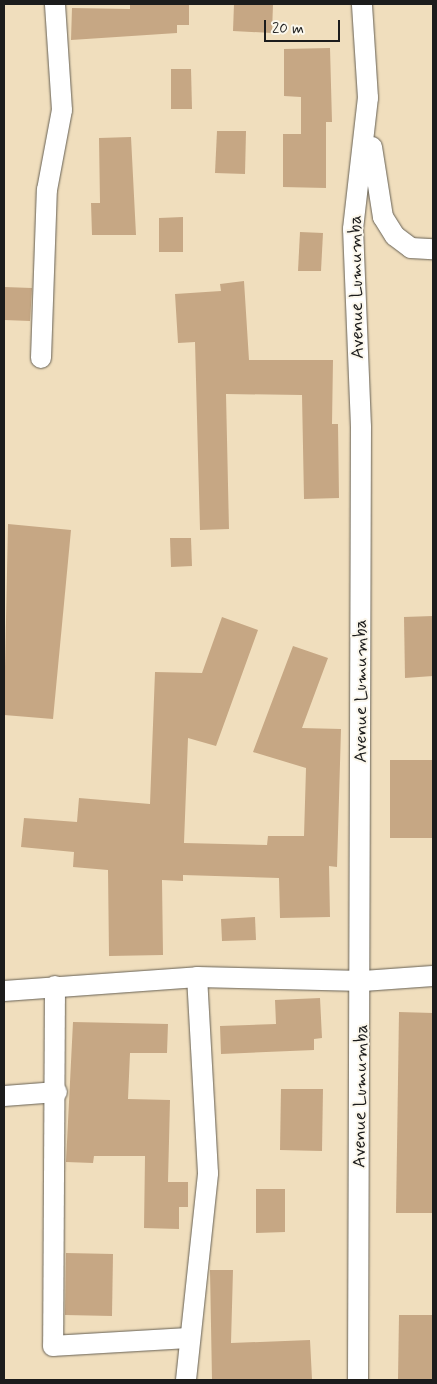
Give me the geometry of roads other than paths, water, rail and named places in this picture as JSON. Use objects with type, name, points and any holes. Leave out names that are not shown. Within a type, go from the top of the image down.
[{"type":"street","points":[[41,358],[47,190],[62,110],[55,4]]},
{"type":"street","name":"Avenue Lumumba","points":[[358,1380],[363,981],[361,427],[353,229],[368,98],[362,4]]},
{"type":"street","points":[[368,98],[374,182],[383,217],[395,236],[411,248],[433,249]]},
{"type":"street","points":[[4,990],[197,977],[363,981],[433,976]]},
{"type":"street","points":[[186,1380],[187,1338],[208,1173],[197,977]]},
{"type":"street","points":[[55,986],[57,1092],[53,1346],[187,1338]]},
{"type":"street","points":[[4,1096],[57,1092]]}]
